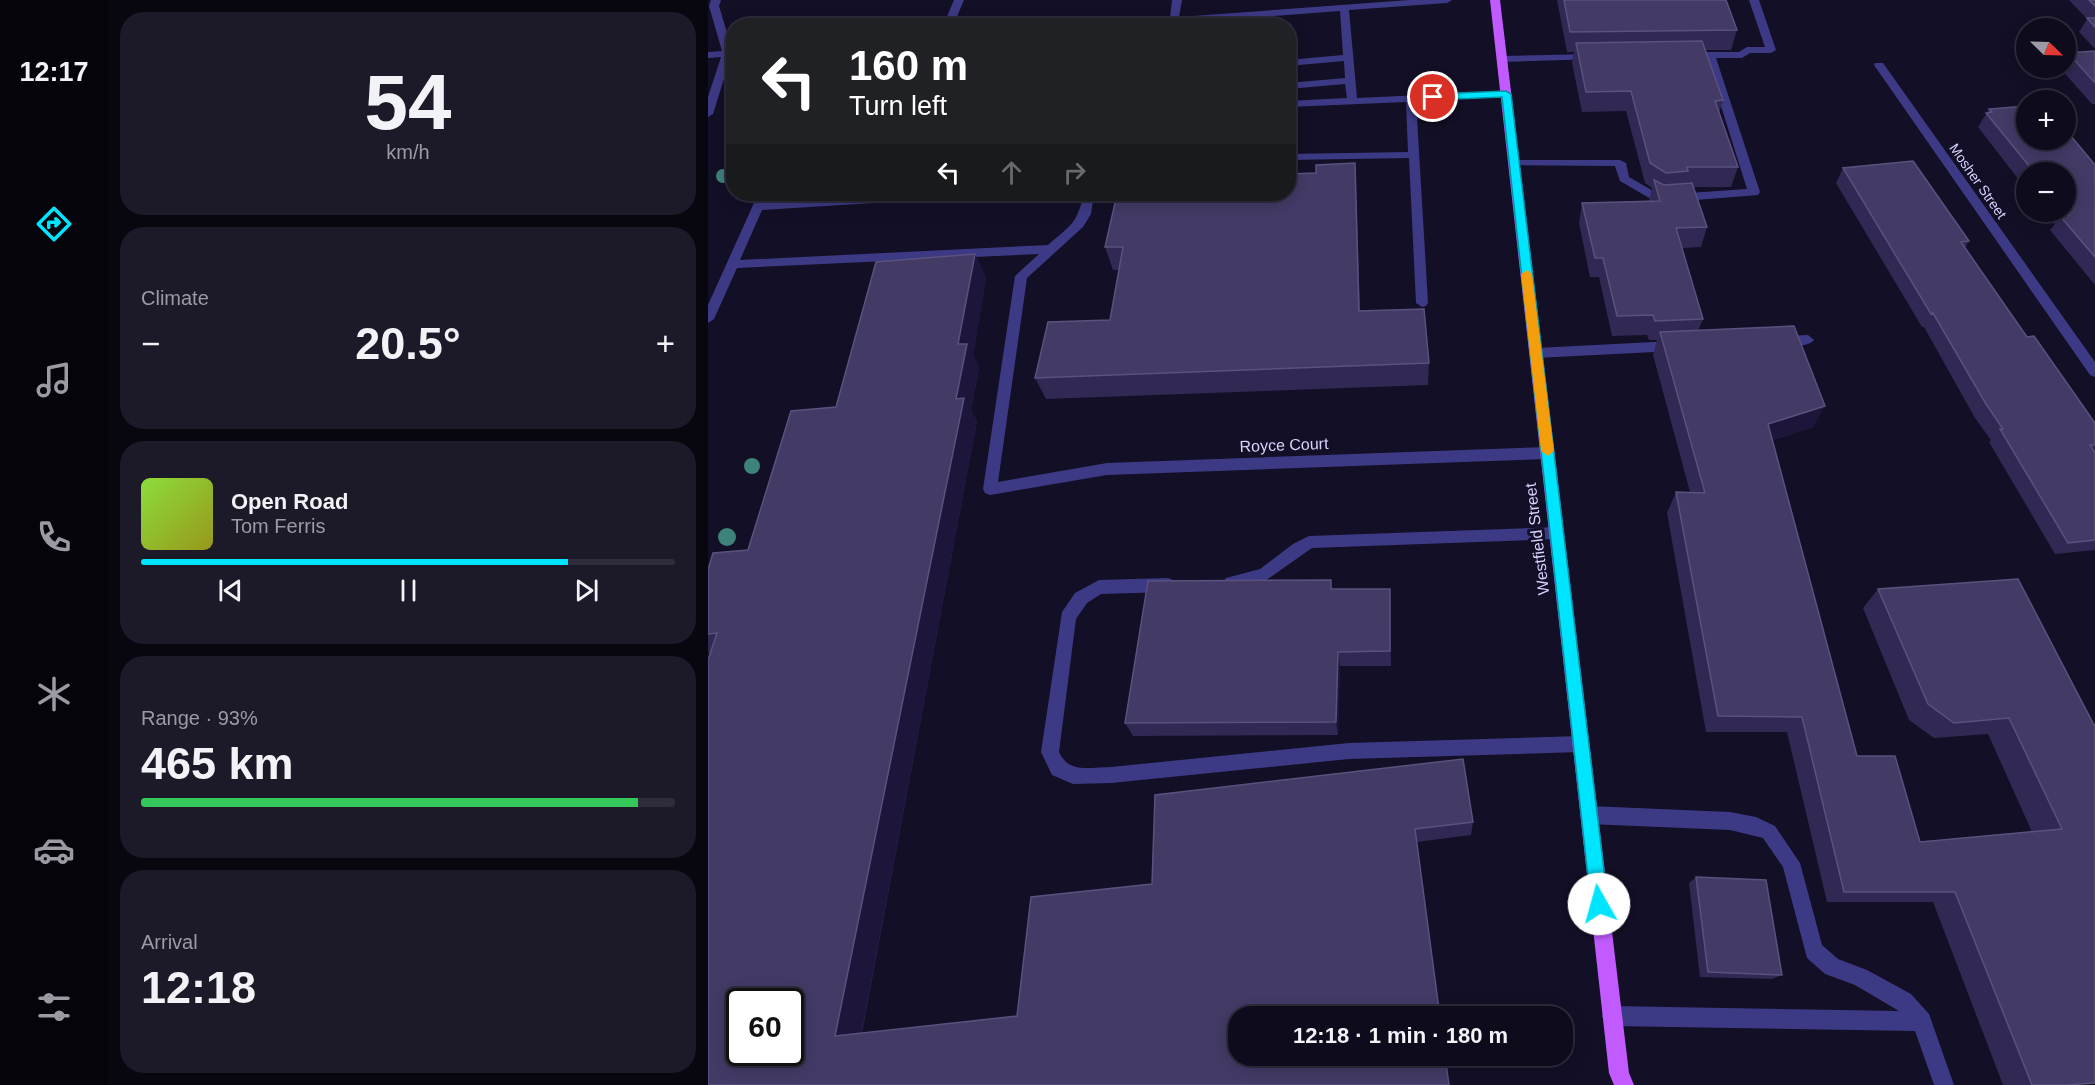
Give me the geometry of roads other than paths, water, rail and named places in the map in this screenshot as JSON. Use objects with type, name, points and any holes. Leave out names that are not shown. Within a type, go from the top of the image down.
[{"type":"main road","name":"Westfield Street","points":[[1495,0],[1620,1081]]},
{"type":"street","points":[[716,0],[714,6],[726,41]]},
{"type":"street","points":[[951,18],[959,0]]},
{"type":"street","points":[[1174,18],[1177,0]]},
{"type":"street","points":[[1194,18],[1332,4],[1344,7],[1447,0]]},
{"type":"street","points":[[1689,55],[1742,55],[1747,50],[1771,50],[1754,0]]},
{"type":"street","points":[[1344,7],[1353,100]]},
{"type":"street","points":[[708,55],[726,53]]},
{"type":"street","points":[[1514,163],[1620,163],[1624,179],[1658,198],[1754,192],[1710,55]]},
{"type":"street","points":[[1502,59],[1601,56]]},
{"type":"street","points":[[1296,62],[1348,58]]},
{"type":"street","points":[[708,114],[726,64]]},
{"type":"street","name":"Mosher Street","points":[[1879,65],[2095,372]]},
{"type":"street","points":[[1296,85],[1351,81]]},
{"type":"street","points":[[1296,104],[1506,94]]},
{"type":"street","points":[[1411,98],[1422,303]]},
{"type":"street","points":[[1296,156],[1414,155]]},
{"type":"street","points":[[708,319],[760,201]]},
{"type":"street","points":[[757,207],[848,201]]},
{"type":"street","points":[[732,264],[1050,249],[1079,225],[1085,214],[1088,201]]},
{"type":"street","name":"Royce Court","points":[[1050,249],[1021,276],[990,489],[1107,469],[1548,453]]},
{"type":"street","points":[[708,283],[724,282]]},
{"type":"street","points":[[1762,342],[1808,340]]},
{"type":"street","points":[[1536,352],[1682,346]]},
{"type":"street","points":[[1210,583],[1243,582],[1263,576],[1281,565],[1294,550],[1309,542],[1557,533]]},
{"type":"street","points":[[1188,584],[1099,587],[1081,598],[1068,617],[1050,752],[1058,769],[1073,776],[1111,775],[1349,751],[1581,744]]},
{"type":"street","points":[[1589,815],[1730,820],[1756,826],[1769,832],[1791,863],[1814,951],[1832,968],[1860,977],[1904,1001],[1922,1021],[1944,1085]]},
{"type":"street","points":[[1612,1016],[1922,1021]]}]
